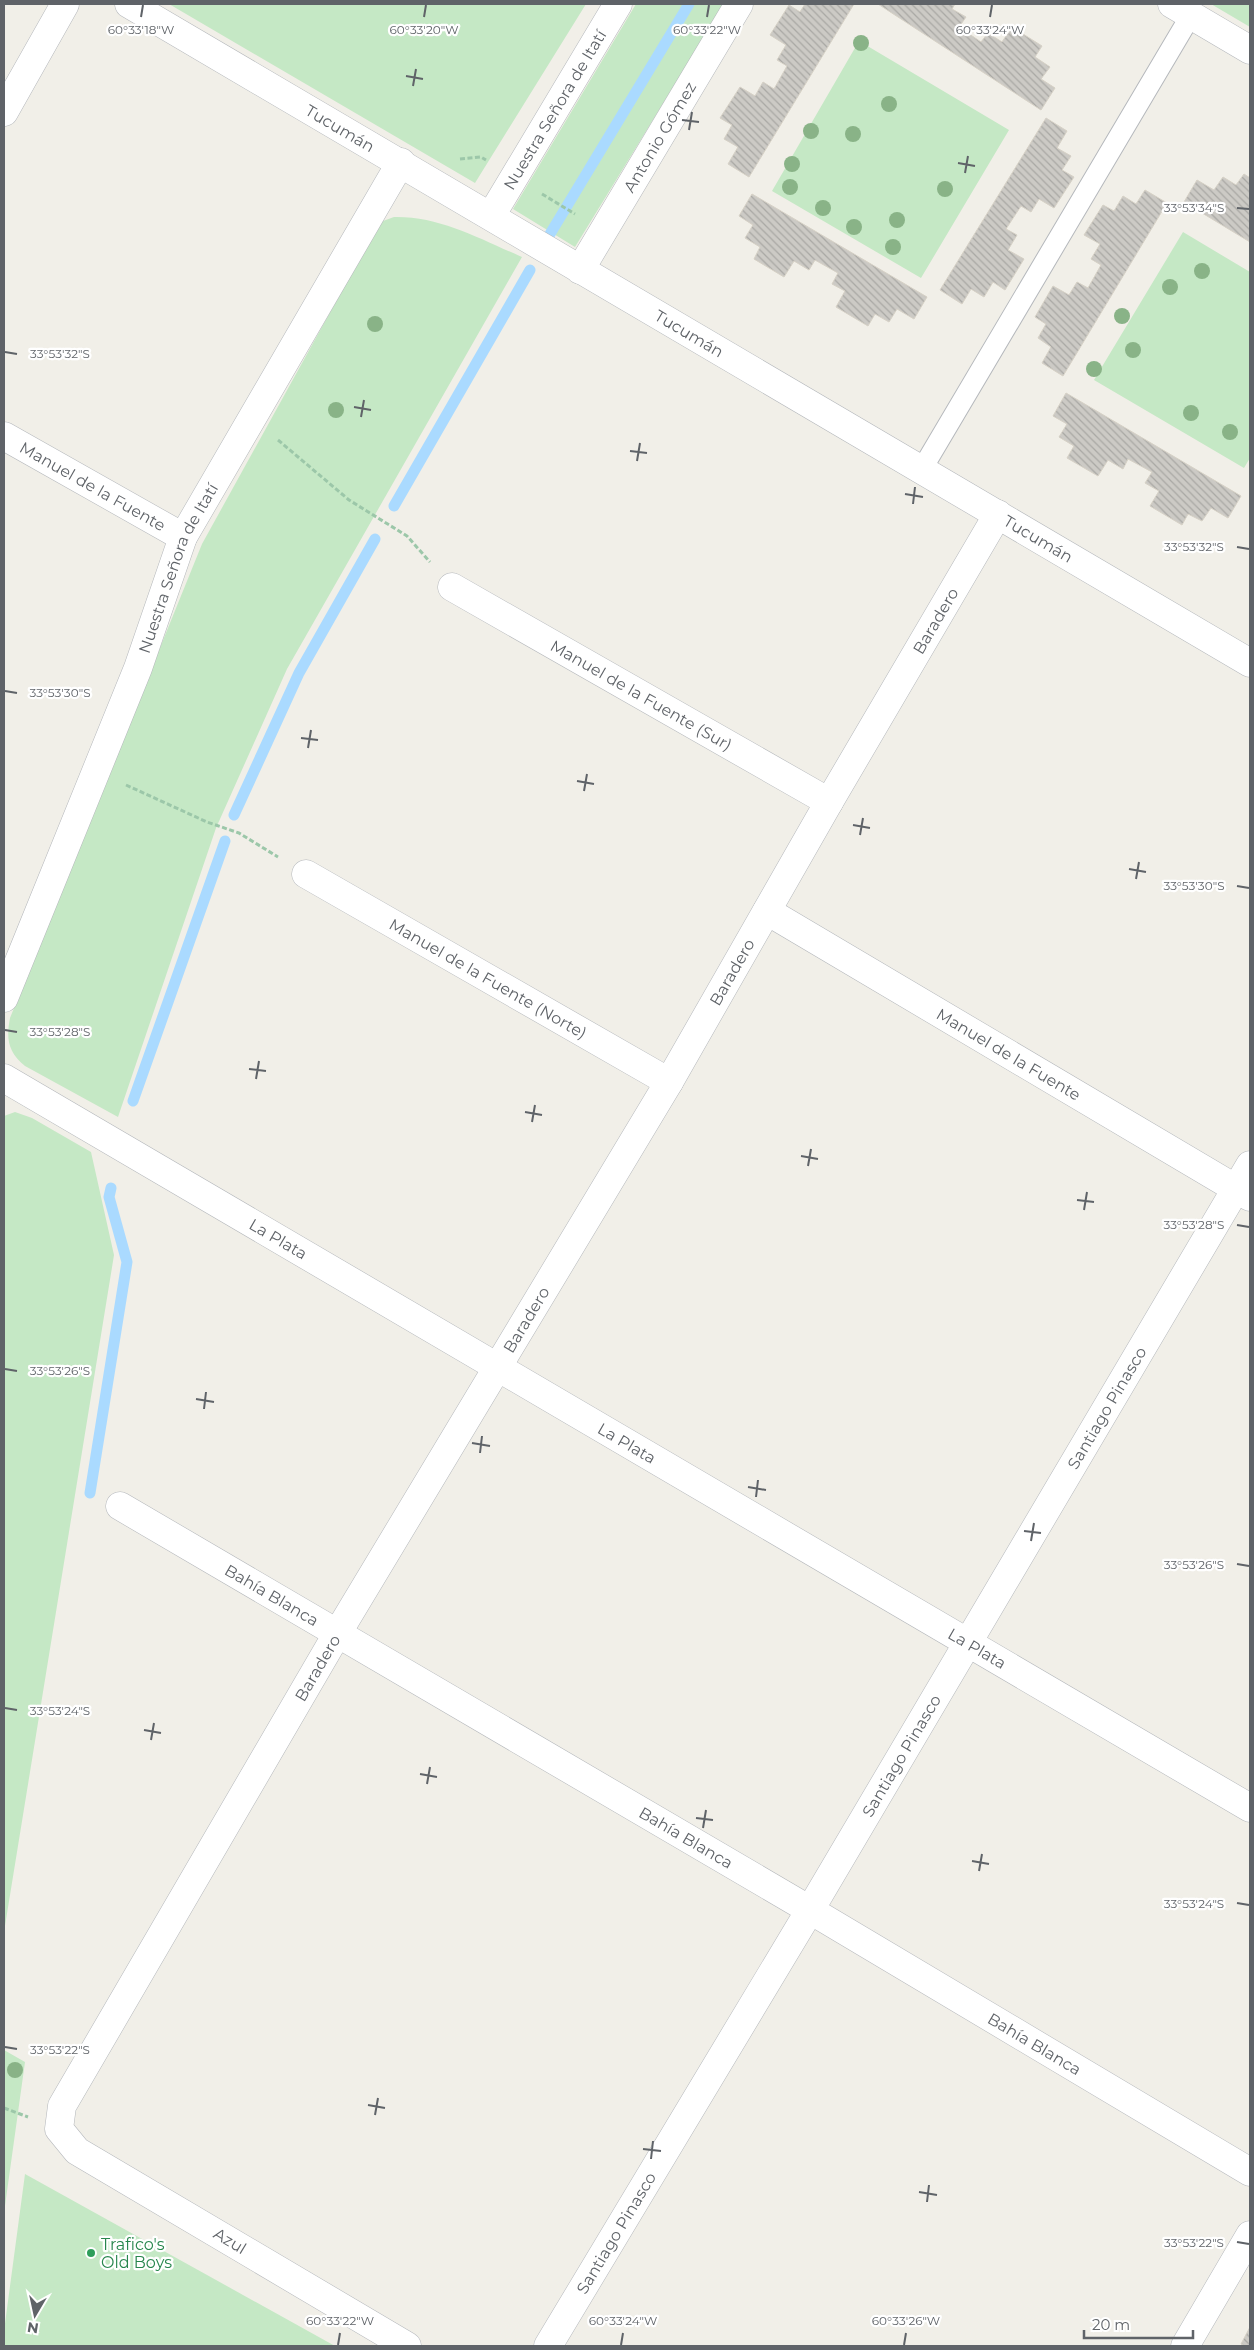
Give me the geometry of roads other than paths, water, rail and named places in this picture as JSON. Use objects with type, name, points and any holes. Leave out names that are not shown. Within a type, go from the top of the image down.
[{"type":"street","points":[[4,112],[65,4]]},
{"type":"street","name":"Tucumán","points":[[129,4],[401,162],[580,270],[1249,660]]},
{"type":"street","name":"Nuestra Señora de Itatí","points":[[491,216],[618,4]]},
{"type":"street","name":"Antonio Gómez","points":[[580,270],[739,4]]},
{"type":"street","points":[[1182,10],[1250,50]]},
{"type":"street","name":"Nuestra Señora de Itatí","points":[[4,998],[138,668],[183,538],[401,162]]},
{"type":"street","name":"Manuel de la Fuente","points":[[4,436],[183,538]]},
{"type":"street","name":"Baradero","points":[[59,2129],[62,2106],[337,1634],[669,1082],[829,802],[998,514]]},
{"type":"street","name":"Manuel de la Fuente (Sur)","points":[[452,587],[829,802]]},
{"type":"street","name":"Manuel de la Fuente (Norte)","points":[[306,874],[669,1082]]},
{"type":"street","name":"Manuel de la Fuente","points":[[767,911],[1243,1193]]},
{"type":"street","name":"La Plata","points":[[4,1078],[499,1366],[1250,1808]]},
{"type":"street","name":"Santiago Pinasco","points":[[548,2346],[810,1910],[968,1642],[1243,1193],[1250,1165]]},
{"type":"street","name":"Bahía Blanca","points":[[120,1506],[810,1910],[1250,2172]]},
{"type":"street","name":"Azul","points":[[59,2129],[77,2151],[407,2346]]},
{"type":"street","points":[[1185,2346],[1250,2236]]},
{"type":"lane","points":[[922,469],[1182,10]]},
{"type":"waterway","points":[[550,234],[689,4]]},
{"type":"waterway","points":[[394,506],[530,270]]},
{"type":"waterway","points":[[234,815],[299,673],[375,539]]},
{"type":"waterway","points":[[133,1101],[225,841]]},
{"type":"waterway","points":[[90,1493],[127,1262],[109,1197],[111,1188]]},
{"type":"place","name":"Trafico's Old Boys","points":[[91,2253]]}]
